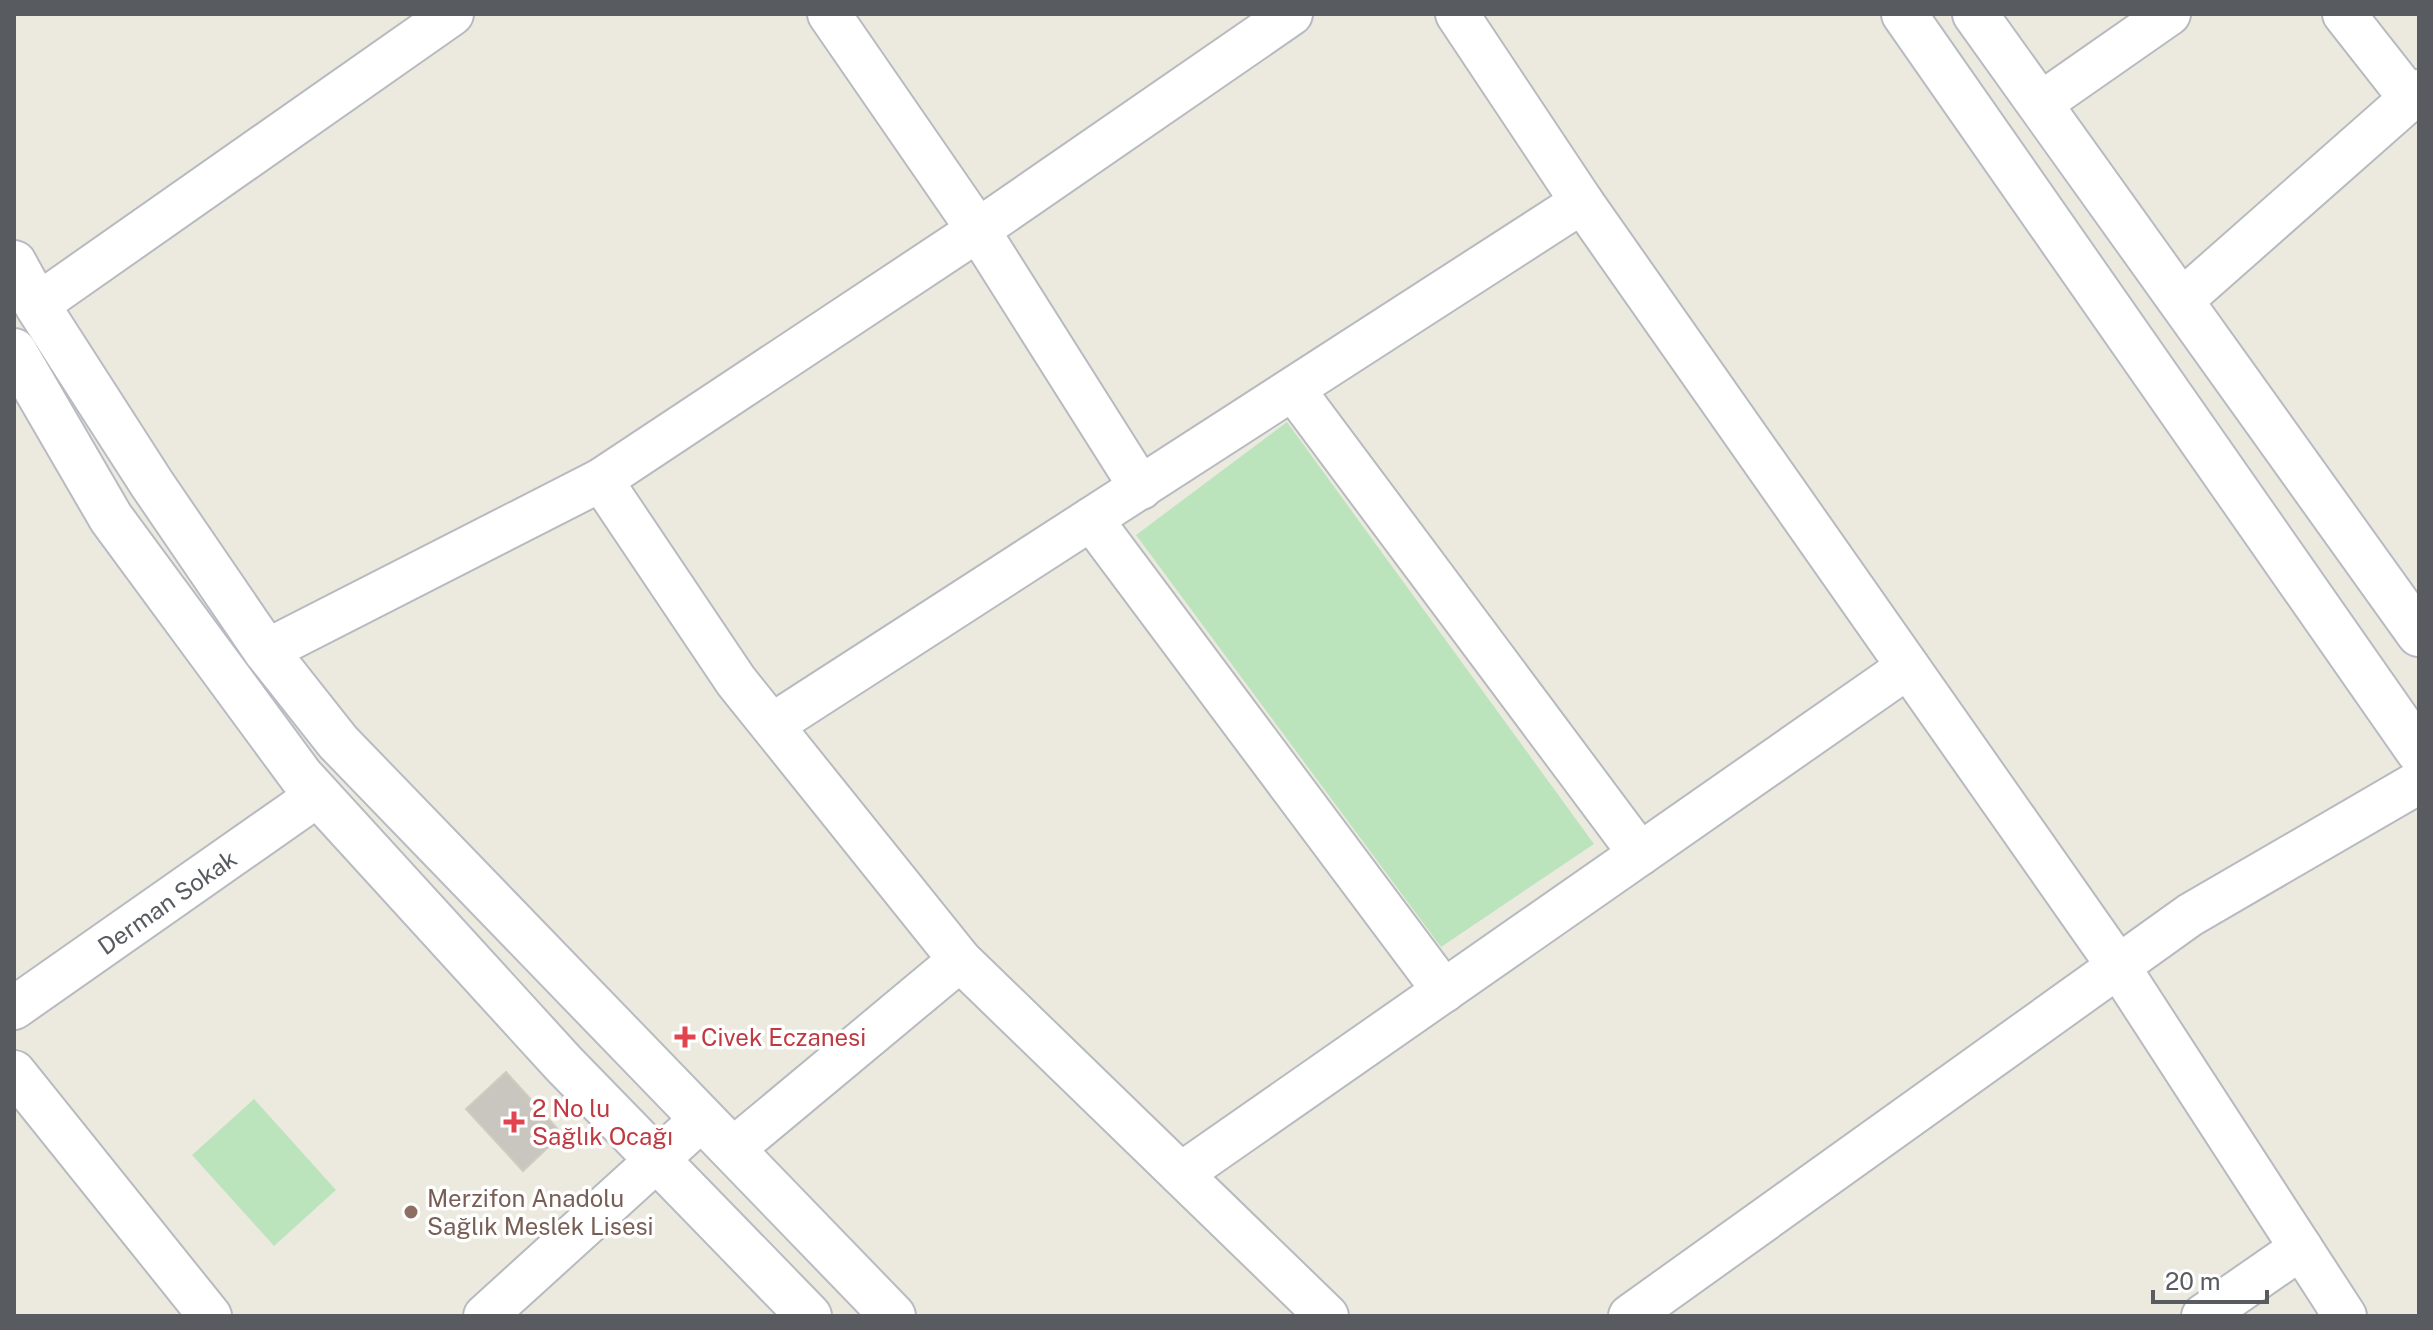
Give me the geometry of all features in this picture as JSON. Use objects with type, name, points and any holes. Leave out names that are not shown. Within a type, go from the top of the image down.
[{"type":"street","points":[[37,305],[452,14]]},
{"type":"street","points":[[829,14],[978,230],[1141,488]]},
{"type":"street","points":[[266,651],[601,480],[978,230],[1291,14]]},
{"type":"street","points":[[1457,14],[1582,202],[2118,966],[2345,1316]]},
{"type":"street","points":[[1904,14],[2419,752]]},
{"type":"street","points":[[1975,14],[2419,634]]},
{"type":"street","points":[[2040,104],[2169,14]]},
{"type":"street","points":[[2181,301],[2414,94],[2344,14]]},
{"type":"street","points":[[772,725],[1582,202]]},
{"type":"street","points":[[14,263],[37,305],[152,484],[266,651],[338,742],[893,1316]]},
{"type":"street","points":[[14,351],[111,518],[292,764],[563,1063],[809,1316]]},
{"type":"street","points":[[1293,389],[1640,854]]},
{"type":"street","points":[[601,480],[736,681],[960,960],[1327,1316]]},
{"type":"street","points":[[1091,519],[1444,991]]},
{"type":"street","points":[[1181,1174],[1908,667]]},
{"type":"street","points":[[1630,1316],[2190,915],[2419,782]]},
{"type":"street","name":"Derman Sokak","points":[[14,1008],[318,795]]},
{"type":"street","points":[[732,1150],[960,960]]},
{"type":"street","points":[[14,1072],[210,1316]]},
{"type":"street","points":[[485,1316],[702,1119]]},
{"type":"street","points":[[2203,1316],[2301,1248]]},
{"type":"green space","points":[[1287,422],[1594,844],[1441,947],[1136,535]]},
{"type":"green space","points":[[254,1099],[336,1190],[274,1246],[192,1155]]},
{"type":"building","name":"2 No lu Sağlık Ocağı","points":[[506,1072],[562,1134],[523,1171],[466,1109]]},
{"type":"place","name":"Civek Eczanesi","points":[[685,1037]]},
{"type":"place","name":"2 No lu Sağlık Ocağı","points":[[514,1122]]},
{"type":"place","name":"Merzifon Anadolu Sağlık Meslek Lisesi","points":[[411,1212]]}]
